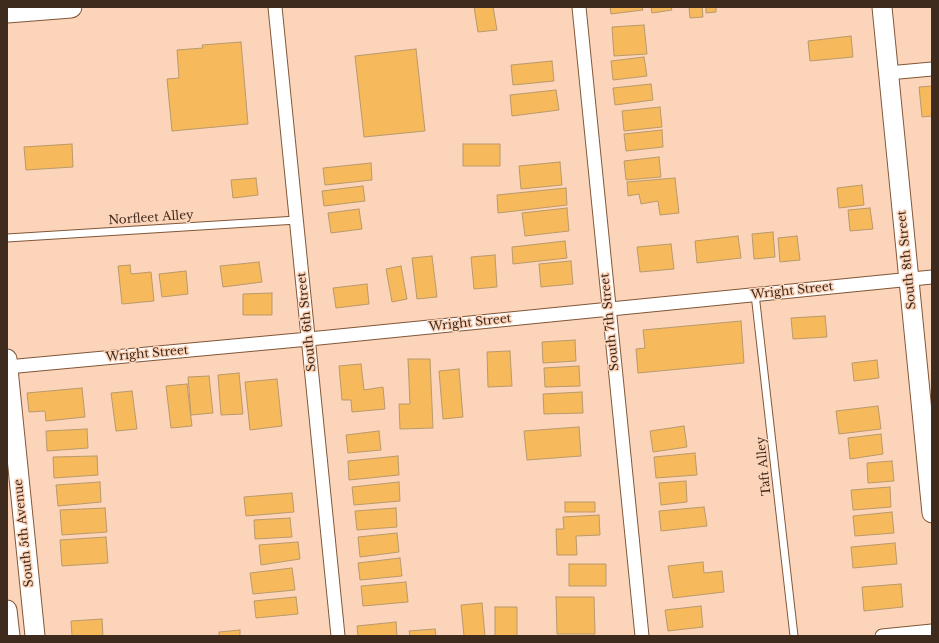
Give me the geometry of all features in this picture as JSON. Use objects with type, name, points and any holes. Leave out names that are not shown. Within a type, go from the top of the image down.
[{"type":"main road","points":[[7,12],[71,7]]},
{"type":"street","name":"South 6th Street","points":[[275,7],[338,636]]},
{"type":"street","name":"South 7th Street","points":[[579,7],[642,636]]},
{"type":"street","name":"South 8th Street","points":[[882,7],[932,513]]},
{"type":"street","points":[[888,73],[932,69]]},
{"type":"street","name":"Wright Street","points":[[7,364],[308,339],[932,277]]},
{"type":"street","name":"South 5th Avenue","points":[[7,364],[35,636]]},
{"type":"street","points":[[7,610],[10,636]]},
{"type":"street","points":[[882,636],[932,631]]},
{"type":"lane","name":"Norfleet Alley","points":[[7,238],[297,220]]},
{"type":"lane","name":"Taft Alley","points":[[755,294],[794,636]]},
{"type":"building","points":[[474,7],[493,7],[497,30],[478,32]]},
{"type":"building","points":[[610,7],[642,7],[643,10],[611,14]]},
{"type":"building","points":[[651,7],[671,7],[672,10],[652,13]]},
{"type":"building","points":[[689,7],[702,7],[703,17],[690,18]]},
{"type":"building","points":[[706,7],[716,7],[716,12],[706,13]]},
{"type":"building","points":[[644,25],[647,54],[614,56],[612,27]]},
{"type":"building","points":[[851,36],[853,57],[810,61],[808,41]]},
{"type":"building","points":[[241,42],[248,124],[172,131],[167,79],[179,78],[177,50],[203,48],[202,45]]},
{"type":"building","points":[[416,49],[425,131],[364,137],[355,56]]},
{"type":"building","points":[[644,57],[647,76],[613,80],[611,61]]},
{"type":"building","points":[[552,61],[554,81],[513,85],[511,65]]},
{"type":"building","points":[[651,84],[653,100],[615,105],[613,88]]},
{"type":"building","points":[[932,86],[932,116],[922,117],[919,87]]},
{"type":"building","points":[[556,90],[559,110],[512,116],[510,95]]},
{"type":"building","points":[[660,107],[662,127],[624,131],[622,111]]},
{"type":"building","points":[[662,130],[663,147],[626,151],[624,134]]},
{"type":"building","points":[[72,144],[73,167],[26,170],[24,147]]},
{"type":"building","points":[[463,144],[500,144],[500,166],[463,166]]},
{"type":"building","points":[[659,157],[661,177],[626,180],[624,161]]},
{"type":"building","points":[[560,162],[562,185],[521,189],[519,166]]},
{"type":"building","points":[[371,163],[372,180],[325,185],[323,168]]},
{"type":"building","points":[[256,178],[258,195],[233,198],[231,180]]},
{"type":"building","points":[[675,178],[679,213],[660,215],[658,201],[641,204],[639,194],[628,196],[627,182]]},
{"type":"building","points":[[862,185],[864,205],[839,208],[837,188]]},
{"type":"building","points":[[363,186],[365,201],[324,206],[322,191]]},
{"type":"building","points":[[566,188],[567,205],[498,213],[497,195]]},
{"type":"building","points":[[567,208],[569,231],[525,236],[522,213]]},
{"type":"building","points":[[870,208],[873,229],[850,231],[848,210]]},
{"type":"building","points":[[359,209],[362,229],[331,233],[328,213]]},
{"type":"building","points":[[773,232],[775,257],[754,259],[752,234]]},
{"type":"building","points":[[738,236],[741,258],[697,263],[695,241]]},
{"type":"building","points":[[797,236],[800,260],[780,262],[778,238]]},
{"type":"building","points":[[565,241],[567,258],[513,264],[512,247]]},
{"type":"building","points":[[671,244],[674,269],[640,272],[637,247]]},
{"type":"building","points":[[495,255],[497,287],[474,289],[471,257]]},
{"type":"building","points":[[432,256],[437,297],[417,299],[412,258]]},
{"type":"building","points":[[571,261],[573,284],[541,287],[539,264]]},
{"type":"building","points":[[259,262],[262,282],[223,287],[220,266]]},
{"type":"building","points":[[130,265],[131,274],[151,272],[154,301],[122,304],[118,266]]},
{"type":"building","points":[[401,266],[407,299],[392,302],[386,269]]},
{"type":"building","points":[[186,271],[188,294],[162,297],[159,274]]},
{"type":"building","points":[[367,284],[369,304],[336,308],[333,288]]},
{"type":"building","points":[[272,293],[272,315],[243,315],[243,294]]},
{"type":"building","points":[[825,316],[827,337],[793,339],[791,318]]},
{"type":"building","points":[[741,321],[744,363],[638,373],[636,349],[645,348],[643,330]]},
{"type":"building","points":[[575,340],[576,361],[543,363],[542,342]]},
{"type":"building","points":[[510,351],[512,386],[488,387],[487,352]]},
{"type":"building","points":[[408,359],[430,359],[433,428],[400,429],[399,404],[410,404]]},
{"type":"building","points":[[877,360],[879,378],[854,381],[852,363]]},
{"type":"building","points":[[361,364],[364,390],[383,387],[385,409],[352,412],[351,400],[342,400],[339,366]]},
{"type":"building","points":[[579,366],[580,386],[545,387],[544,368]]},
{"type":"building","points":[[459,369],[463,417],[443,419],[439,371]]},
{"type":"building","points":[[239,373],[243,414],[221,415],[218,375]]},
{"type":"building","points":[[209,376],[213,413],[191,415],[188,377]]},
{"type":"building","points":[[277,379],[282,426],[250,430],[245,382]]},
{"type":"building","points":[[187,384],[192,426],[171,428],[166,386]]},
{"type":"building","points":[[82,388],[85,417],[46,421],[45,411],[29,412],[27,393]]},
{"type":"building","points":[[132,391],[137,429],[116,431],[111,393]]},
{"type":"building","points":[[582,392],[583,413],[544,414],[543,394]]},
{"type":"building","points":[[878,406],[881,429],[839,434],[836,411]]},
{"type":"building","points":[[684,426],[687,447],[653,452],[650,431]]},
{"type":"building","points":[[579,427],[581,456],[527,460],[524,431]]},
{"type":"building","points":[[87,429],[88,448],[47,451],[46,431]]},
{"type":"building","points":[[379,431],[381,450],[348,453],[346,435]]},
{"type":"building","points":[[881,434],[883,454],[850,459],[848,438]]},
{"type":"building","points":[[695,453],[697,475],[656,478],[654,457]]},
{"type":"building","points":[[97,456],[98,475],[54,478],[53,457]]},
{"type":"building","points":[[398,456],[399,475],[349,480],[348,461]]},
{"type":"building","points":[[892,461],[894,481],[868,483],[867,463]]},
{"type":"building","points":[[686,481],[687,502],[661,505],[659,483]]},
{"type":"building","points":[[100,482],[101,502],[58,506],[56,485]]},
{"type":"building","points":[[399,482],[400,501],[354,505],[352,487]]},
{"type":"building","points":[[890,487],[891,507],[853,510],[851,490]]},
{"type":"building","points":[[292,493],[294,512],[246,516],[244,497]]},
{"type":"building","points":[[565,502],[595,502],[595,512],[565,512]]},
{"type":"building","points":[[704,507],[707,526],[661,531],[659,511]]},
{"type":"building","points":[[105,508],[107,532],[62,535],[60,510]]},
{"type":"building","points":[[396,508],[397,527],[357,530],[355,511]]},
{"type":"building","points":[[892,512],[894,533],[855,536],[853,516]]},
{"type":"building","points":[[599,515],[600,535],[576,536],[577,555],[557,555],[556,529],[564,529],[563,517]]},
{"type":"building","points":[[290,518],[292,537],[255,539],[254,520]]},
{"type":"building","points":[[397,533],[399,552],[360,557],[358,537]]},
{"type":"building","points":[[106,537],[108,563],[62,566],[60,540]]},
{"type":"building","points":[[298,542],[300,559],[261,565],[259,545]]},
{"type":"building","points":[[895,543],[897,564],[853,568],[851,547]]},
{"type":"building","points":[[400,558],[402,576],[360,580],[358,563]]},
{"type":"building","points":[[703,562],[704,573],[722,571],[724,592],[673,598],[668,566]]},
{"type":"building","points":[[569,564],[606,564],[606,586],[569,586]]},
{"type":"building","points":[[292,568],[295,590],[253,594],[250,573]]},
{"type":"building","points":[[406,582],[408,602],[363,606],[361,586]]},
{"type":"building","points":[[901,584],[903,607],[864,611],[862,587]]},
{"type":"building","points":[[296,597],[298,614],[256,618],[254,601]]},
{"type":"building","points":[[556,597],[594,597],[595,634],[557,634]]},
{"type":"building","points":[[482,603],[485,636],[464,636],[461,605]]},
{"type":"building","points":[[701,606],[703,627],[668,631],[665,610]]},
{"type":"building","points":[[495,607],[517,607],[517,636],[495,636]]},
{"type":"building","points":[[102,619],[103,636],[72,636],[71,621]]},
{"type":"building","points":[[396,622],[397,636],[358,636],[357,626]]},
{"type":"building","points":[[435,629],[436,636],[410,636],[409,631]]},
{"type":"building","points":[[240,630],[240,636],[219,636],[219,632]]}]
